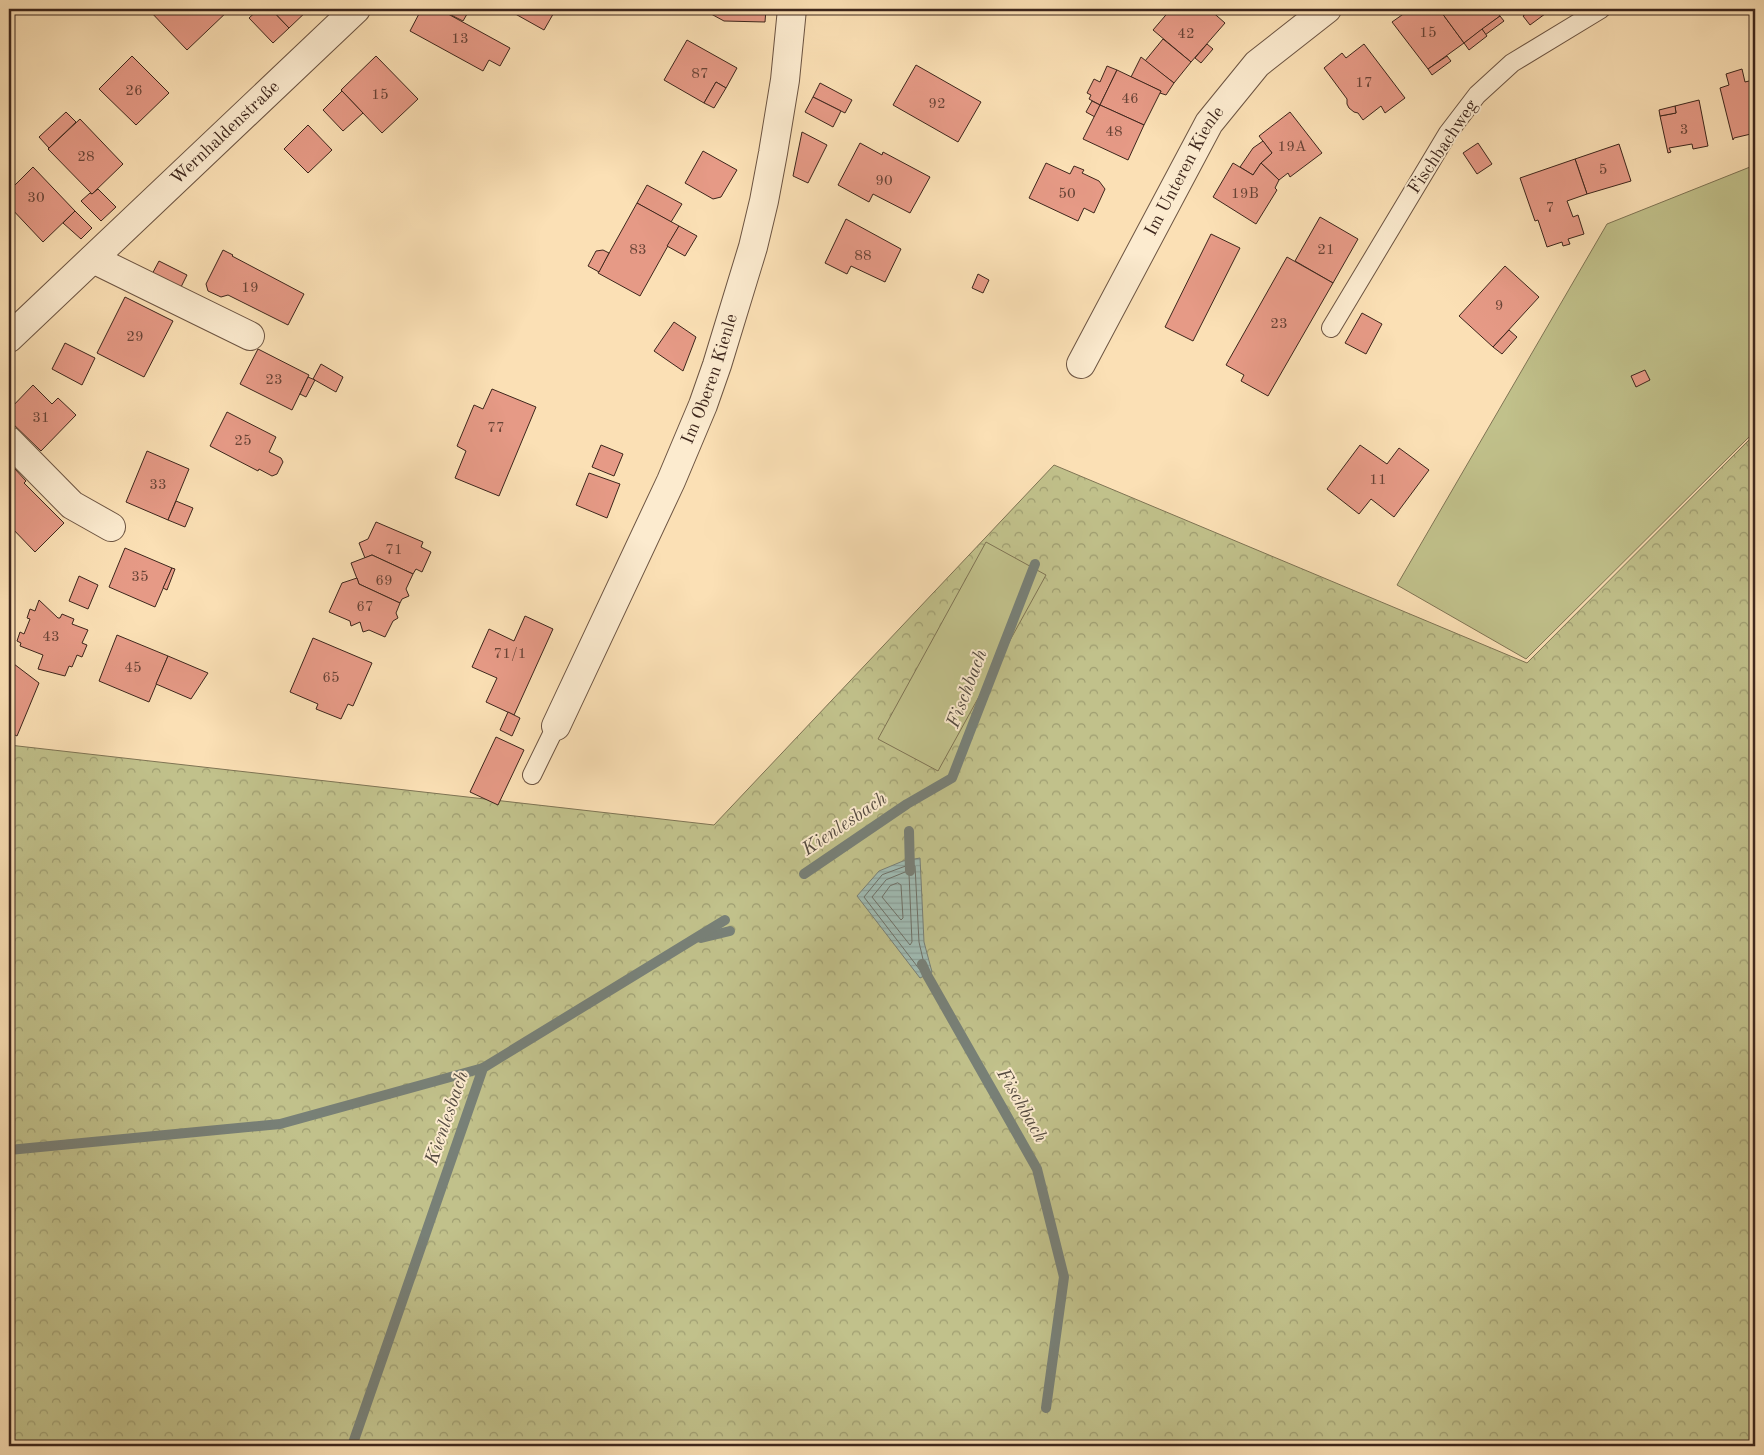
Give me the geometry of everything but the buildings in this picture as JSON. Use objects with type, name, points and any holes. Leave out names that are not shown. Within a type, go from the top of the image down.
[{"type":"street","name":"Wernhaldenstraße","points":[[9,338],[356,9]]},
{"type":"street","name":"Im Oberen Kienle","points":[[556,726],[671,481],[703,405],[753,247],[764,201],[785,80],[792,9]]},
{"type":"street","name":"Im Unteren Kienle","points":[[1081,364],[1209,122],[1257,64],[1327,9]]},
{"type":"street","points":[[92,258],[250,336]]},
{"type":"street","points":[[9,441],[72,505],[111,527]]},
{"type":"lane","name":"Fischbachweg","points":[[1331,328],[1448,133],[1477,95],[1512,63],[1600,9]]},
{"type":"lane","points":[[532,775],[556,726]]},
{"type":"green space","points":[[1755,165],[1755,431],[1526,659],[1397,585],[1607,224]]},
{"type":"green space","points":[[1755,434],[1755,1446],[9,1446],[9,745],[714,825],[1054,465],[1527,663]]},
{"type":"green space","points":[[986,542],[1046,575],[938,771],[878,739]]},
{"type":"water","points":[[920,858],[924,942],[932,972],[920,978],[857,896],[879,871],[903,861]]},
{"type":"waterway","name":"Fischbach","points":[[804,874],[907,804],[952,778],[1035,564]]},
{"type":"waterway","name":"Fischbach","points":[[909,831],[910,871]]},
{"type":"waterway","name":"Kienlesbach","points":[[352,1446],[483,1068],[725,920]]},
{"type":"waterway","points":[[701,938],[730,931]]},
{"type":"waterway","name":"Fischbach","points":[[922,964],[1037,1169],[1064,1277],[1046,1408]]},
{"type":"waterway","points":[[9,1150],[280,1124],[483,1068]]}]
